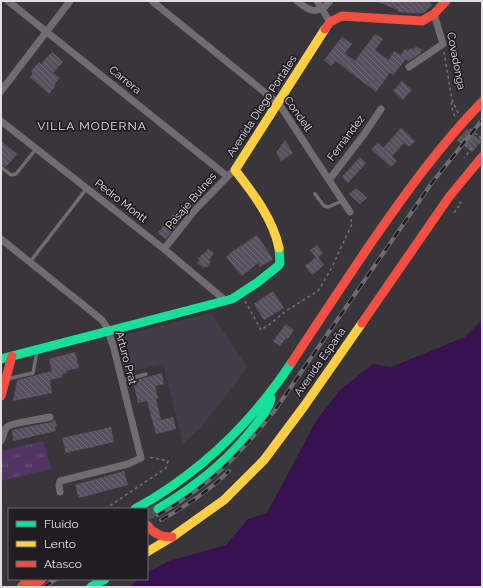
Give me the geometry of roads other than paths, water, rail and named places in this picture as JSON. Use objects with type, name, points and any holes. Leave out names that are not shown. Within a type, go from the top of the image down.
[{"type":"main road","points":[[330,22],[342,16],[422,21],[434,14],[446,1]]},
{"type":"main road","name":"Avenida Diego Portales","points":[[1,359],[226,301],[241,294],[279,267],[281,262],[280,250],[274,232],[252,190],[235,170],[279,104],[330,22]]},
{"type":"main road","name":"Avenida España","points":[[138,508],[148,505],[183,481],[221,449],[272,391],[398,204],[458,127],[482,102]]},
{"type":"main road","name":"Avenida España","points":[[148,551],[172,537],[224,500],[264,460],[305,405],[449,197],[482,157]]},
{"type":"main road","points":[[1,396],[12,356]]},
{"type":"main road","name":"Avenida España","points":[[158,509],[195,486],[237,448],[255,427],[271,403],[272,391]]},
{"type":"main road","points":[[148,526],[152,532],[161,537],[172,537]]},
{"type":"main road","points":[[33,587],[41,580]]},
{"type":"main road","points":[[92,587],[103,580]]},
{"type":"street","name":"Carrera","points":[[8,1],[227,176]]},
{"type":"street","points":[[1,91],[70,1]]},
{"type":"street","name":"Condell","points":[[152,1],[279,104],[350,212]]},
{"type":"street","points":[[297,1],[308,10],[315,11],[326,6],[330,1]]},
{"type":"street","points":[[317,1],[330,22]]},
{"type":"street","name":"Covadonga","points":[[409,67],[443,44],[434,14]]},
{"type":"street","name":"Fernández","points":[[329,180],[365,133],[381,109]]},
{"type":"street","name":"Pedro Montt","points":[[1,121],[164,249],[226,301]]},
{"type":"street","name":"Pasaje Bulnes","points":[[164,249],[195,210],[227,176],[235,170]]},
{"type":"street","name":"Arturo Prat","points":[[1,239],[102,320],[109,332],[141,458],[128,464],[60,481],[60,492]]},
{"type":"street","points":[[1,441],[3,440],[4,432],[9,426],[50,417]]},
{"type":"lane","points":[[1,167],[11,175],[16,174],[36,149]]},
{"type":"lane","points":[[30,262],[87,188]]},
{"type":"lane","points":[[315,194],[324,206],[328,207],[342,200]]},
{"type":"lane","points":[[6,379],[33,373],[37,350]]},
{"type":"lane","points":[[121,381],[146,374]]},
{"type":"tunnel","points":[[148,514],[158,509]]},
{"type":"railway","points":[[158,515],[193,493],[208,481],[236,456],[262,427],[431,184],[482,120]]},
{"type":"railway","points":[[161,520],[197,498],[229,471]]},
{"type":"railway","points":[[44,587],[54,580]]},
{"type":"district","name":"VILLA MODERNA","points":[[92,126]]}]
